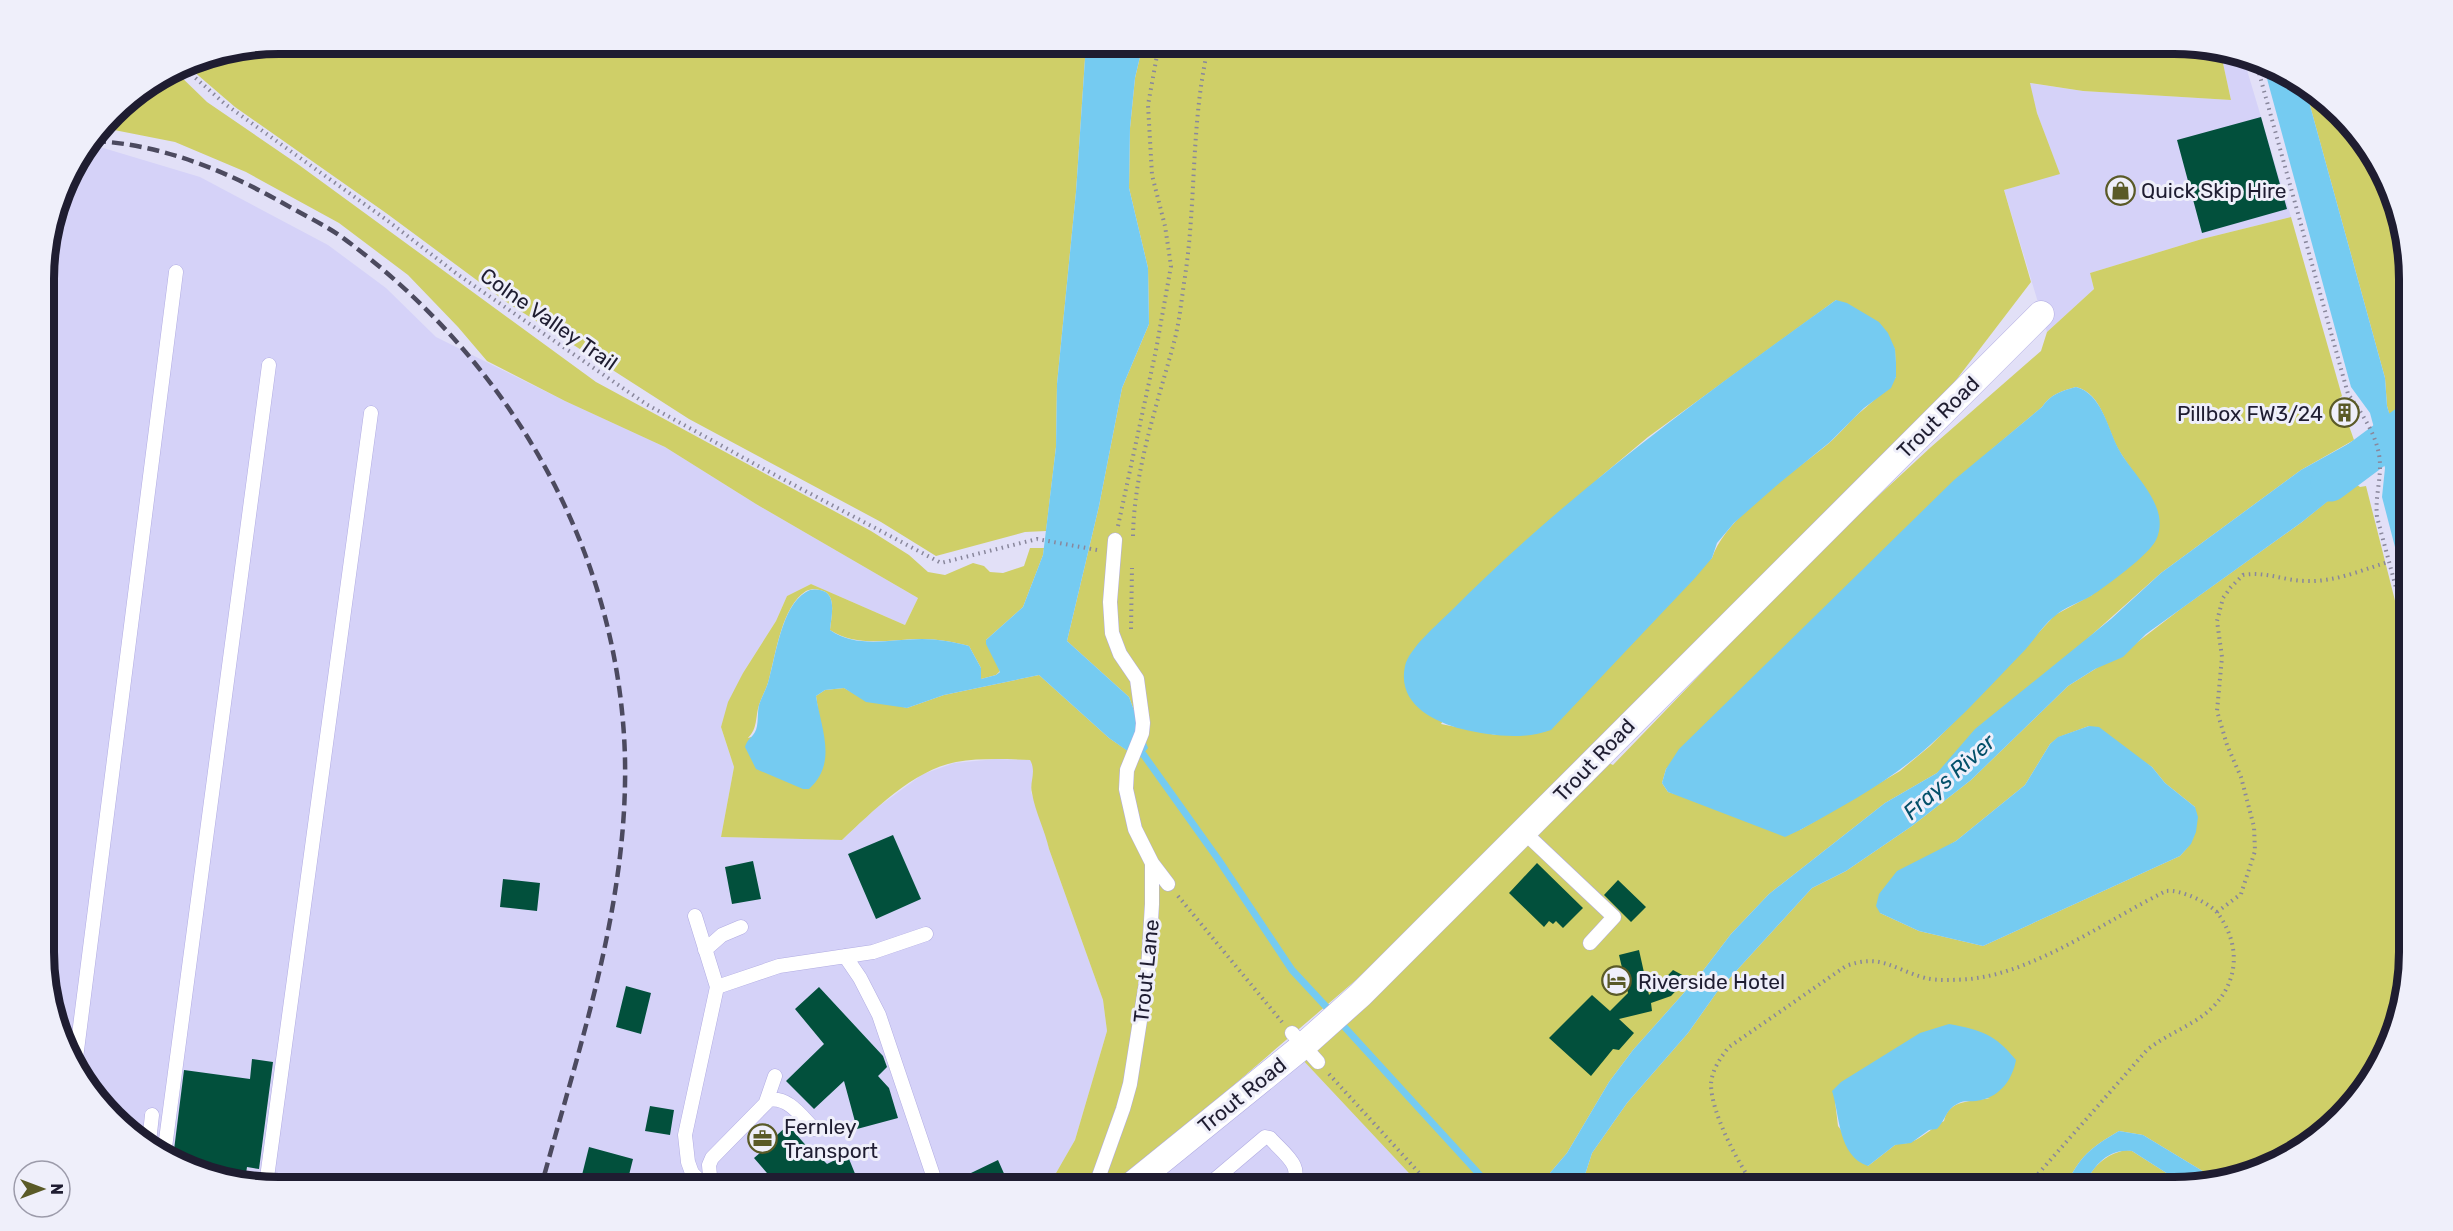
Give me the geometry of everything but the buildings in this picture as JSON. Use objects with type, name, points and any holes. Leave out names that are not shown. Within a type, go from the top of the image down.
[{"type":"street","name":"Trout Road","points":[[1141,1177],[1306,1045],[1360,995],[2041,314]]},
{"type":"lane","points":[[77,1052],[176,272]]},
{"type":"lane","points":[[165,1146],[269,365]]},
{"type":"lane","points":[[267,1177],[371,413]]},
{"type":"lane","points":[[1115,540],[1110,602],[1111,624],[1114,643],[1128,665]]},
{"type":"lane","name":"Trout Lane","points":[[1099,1177],[1123,1109],[1141,1024],[1148,970],[1152,863],[1135,829],[1128,805],[1125,780],[1132,754],[1142,733],[1138,686],[1135,675],[1128,665]]},
{"type":"lane","points":[[1524,832],[1614,916],[1590,943]]},
{"type":"lane","points":[[1152,863],[1168,884]]},
{"type":"lane","points":[[695,916],[717,987],[685,1135],[688,1162],[696,1177]]},
{"type":"lane","points":[[705,950],[722,935],[741,927]]},
{"type":"lane","points":[[717,987],[779,966],[873,952],[926,934]]},
{"type":"lane","points":[[845,956],[860,978],[879,1015],[934,1177]]},
{"type":"lane","points":[[710,1177],[709,1165],[712,1158],[766,1102],[775,1076]]},
{"type":"lane","points":[[766,1102],[776,1100],[788,1104],[814,1129]]},
{"type":"lane","points":[[150,1136],[152,1115]]},
{"type":"lane","points":[[1218,1177],[1265,1137],[1270,1138],[1294,1166],[1296,1177]]},
{"type":"path","points":[[1115,540],[1156,350],[1171,266],[1165,226],[1152,175],[1148,105],[1157,54]]},
{"type":"path","points":[[1133,540],[1134,504],[1174,343],[1187,262],[1194,139],[1207,54]]},
{"type":"path","points":[[2258,70],[2348,394],[2371,429],[2380,461],[2376,499],[2377,517],[2399,601]]},
{"type":"path","name":"Colne Valley Trail","points":[[189,73],[225,104],[458,274],[636,397],[762,468],[941,563],[1037,539],[1096,550]]},
{"type":"path","points":[[2217,912],[2241,894],[2255,851],[2254,827],[2245,791],[2235,760],[2221,730],[2217,711],[2222,657],[2217,621],[2223,598],[2230,587],[2243,575],[2267,574],[2300,581],[2326,580],[2388,562]]},
{"type":"path","points":[[1128,665],[1132,564]]},
{"type":"path","points":[[1168,884],[1423,1177]]},
{"type":"path","points":[[1749,1177],[1726,1136],[1718,1115],[1711,1087],[1716,1065],[1729,1047],[1846,966],[1875,960],[1927,978],[1971,979],[1993,975],[2043,956],[2166,891],[2185,893],[2217,912],[2224,923],[2234,950],[2235,970],[2221,997],[2200,1018],[2162,1038],[2147,1050],[2035,1177]]},
{"type":"shaded area","points":[[264,54],[1085,54],[1076,192],[1057,384],[1056,447],[1046,531],[1025,532],[936,556],[881,522],[689,419],[505,301],[386,213],[235,107],[193,71],[235,58]]},
{"type":"shaded area","points":[[1141,54],[2189,54],[2222,59],[2231,100],[2083,91],[2030,83],[2037,113],[2060,174],[2004,190],[2031,282],[1937,405],[1547,799],[1356,980],[1127,1177],[1054,1177],[1075,1140],[1107,1031],[1103,1000],[1035,807],[1031,789],[1033,769],[1030,760],[974,760],[940,766],[894,794],[842,840],[721,837],[734,767],[721,727],[728,702],[743,673],[776,621],[787,596],[811,584],[905,625],[918,598],[756,504],[665,447],[565,401],[487,361],[408,275],[339,223],[246,172],[175,142],[111,129],[142,100],[181,76],[207,102],[299,165],[596,382],[871,531],[909,555],[928,572],[945,575],[973,563],[984,566],[990,572],[1003,573],[1024,566],[1030,548],[1044,548],[1023,607],[986,640],[1000,671],[996,675],[981,679],[981,668],[969,646],[922,639],[863,641],[840,636],[830,630],[832,606],[826,592],[806,591],[791,607],[781,631],[768,682],[759,705],[755,727],[748,738],[819,716],[816,696],[825,690],[844,688],[855,694],[907,708],[944,695],[1039,675],[1109,738],[1131,753],[1125,791],[1154,862],[1127,791],[1142,733],[1129,697],[1067,641],[1099,506],[1122,388],[1149,324],[1148,268],[1129,188],[1130,128],[1135,78]],"holes":[[[1836,300],[1895,349],[1896,377],[1828,444],[1746,511],[1720,542],[1712,558],[1496,735],[1441,724],[1599,478],[1648,437]]]},
{"type":"shaded area","points":[[2222,59],[2246,66],[2291,217],[2202,239],[2090,273],[2094,289],[2047,332],[2004,190],[2059,173],[2037,113],[2029,83],[2083,91],[2231,100]]},
{"type":"shaded area","points":[[2308,98],[2353,142],[2369,166],[2387,206],[2395,235],[2399,264],[2399,426],[2394,430],[2387,406],[2385,378]]},
{"type":"shaded area","points":[[97,147],[200,177],[328,245],[386,288],[436,337],[565,401],[665,447],[756,504],[918,598],[905,625],[811,584],[787,596],[776,621],[743,673],[721,727],[734,767],[721,837],[842,840],[875,809],[923,774],[954,763],[996,759],[1030,760],[1034,767],[1031,792],[1103,1000],[1107,1031],[1075,1140],[1054,1177],[264,1177],[220,1169],[179,1154],[142,1131],[120,1111],[100,1089],[77,1052],[62,1011],[54,967],[54,264],[58,235],[66,206],[77,179]]},
{"type":"shaded area","points":[[2291,217],[2342,396],[2332,404],[2340,426],[2348,423],[2354,440],[2301,470],[2161,573],[1937,773],[1885,803],[1769,894],[1731,934],[1699,976],[1633,1050],[1609,1082],[1567,1153],[1547,1177],[1413,1177],[1300,1057],[1600,759],[1613,765],[1819,551],[1931,447],[2041,351],[2047,332],[2094,289],[2090,273],[2202,239]],"holes":[[[2076,387],[2092,397],[2103,414],[2120,452],[2147,491],[2092,595],[2055,615],[1930,746],[1900,771],[1800,830],[1668,792],[1662,783],[1666,769],[1992,449],[2053,396]]]},
{"type":"shaded area","points":[[2352,481],[2360,487],[2366,486],[2399,616],[2399,967],[2391,1011],[2376,1052],[2353,1089],[2333,1111],[2311,1131],[2274,1154],[2247,1165],[2208,1174],[2143,1135],[2119,1131],[2087,1154],[2070,1177],[1584,1177],[1592,1153],[1627,1103],[1688,1033],[1717,992],[1812,888],[1846,871],[1912,826],[1971,780],[2068,686],[2135,644],[2302,522]],"holes":[[[2089,726],[2152,767],[2165,783],[2195,807],[2194,834],[2190,844],[2180,856],[1983,946],[1919,931],[1880,913],[1936,853],[1956,841],[2025,785],[2050,744],[2059,737]],[[1990,1098],[1956,1105],[1944,1121],[1923,1136],[1911,1142],[1895,1145],[1868,1166],[1838,1126],[1835,1101]]]},
{"type":"shaded area","points":[[1300,1057],[1413,1177],[1148,1177]]},
{"type":"shaded area","points":[[2132,1151],[2174,1177],[2089,1177],[2100,1163],[2118,1152]]},
{"type":"water","points":[[1085,54],[1141,54],[1135,78],[1130,128],[1129,188],[1148,268],[1149,324],[1122,388],[1099,506],[1067,641],[1129,697],[1148,748],[1139,759],[1109,738],[1039,675],[944,695],[907,708],[866,702],[844,688],[825,690],[816,696],[825,745],[823,768],[818,779],[809,789],[803,789],[756,769],[745,747],[756,729],[759,705],[768,682],[781,631],[791,608],[808,591],[820,590],[829,596],[832,606],[830,630],[840,636],[874,642],[922,639],[958,643],[969,646],[981,668],[981,679],[1000,672],[986,640],[1023,607],[1043,555],[1056,447],[1057,384],[1076,192]]},
{"type":"water","points":[[2266,73],[2308,98],[2385,378],[2387,406],[2399,445],[2399,562],[2382,497],[2385,468],[2370,413],[2351,387]]},
{"type":"water","points":[[1836,300],[1847,303],[1879,322],[1888,333],[1895,349],[1896,363],[1896,377],[1891,388],[1864,408],[1830,442],[1734,523],[1717,543],[1712,558],[1695,578],[1551,730],[1519,736],[1484,734],[1451,726],[1419,708],[1406,690],[1405,666],[1412,652],[1432,629],[1542,526],[1589,486],[1686,409]]},
{"type":"water","points":[[2076,387],[2092,396],[2098,404],[2118,448],[2155,503],[2160,527],[2156,540],[2145,554],[2098,592],[2063,610],[2051,620],[1978,699],[1914,759],[1867,792],[1800,830],[1785,837],[1668,792],[1662,783],[1666,769],[1679,749],[1954,480],[2053,396]]},
{"type":"water","points":[[2368,433],[2375,460],[2368,469],[2302,522],[2146,634],[2123,657],[2095,669],[2068,686],[1971,780],[1912,826],[1846,871],[1812,888],[1717,992],[1688,1033],[1627,1103],[1592,1153],[1584,1177],[1547,1177],[1567,1153],[1609,1082],[1633,1050],[1699,976],[1731,934],[1769,894],[1885,803],[1937,773],[1975,729],[2111,619],[2161,573],[2301,470]]},
{"type":"water","points":[[2089,726],[2099,727],[2152,767],[2165,783],[2195,807],[2198,817],[2196,832],[2191,844],[2180,856],[1983,946],[1919,931],[1880,913],[1876,906],[1879,894],[1897,871],[1956,841],[2025,785],[2050,744],[2058,737]]},
{"type":"water","points":[[1949,1024],[1987,1034],[2001,1044],[2016,1060],[2008,1081],[1991,1096],[1953,1106],[1937,1129],[1929,1130],[1911,1143],[1895,1145],[1868,1166],[1858,1161],[1851,1154],[1842,1134],[1832,1091],[1841,1082],[1920,1033]]},
{"type":"water","points":[[2119,1131],[2143,1135],[2208,1174],[2174,1177],[2132,1151],[2123,1151],[2102,1160],[2089,1177],[2070,1177],[2081,1160],[2100,1143]]},
{"type":"waterway","name":"Frays River","points":[[2330,482],[2399,431]]},
{"type":"waterway","points":[[1143,754],[1218,859],[1292,970],[1332,1013]]},
{"type":"waterway","points":[[1339,1021],[1482,1177]]},
{"type":"railway","points":[[100,142],[143,147],[167,153],[237,179],[339,235],[399,284],[454,339],[502,399],[543,464],[577,533],[602,605],[618,681],[625,759],[624,814],[610,922],[585,1029],[544,1177]]},
{"type":"place","name":"Quick Skip Hire","points":[[2120,190]]},
{"type":"place","name":"Pillbox FW3/24","points":[[2344,413]]},
{"type":"place","name":"Riverside Hotel","points":[[1617,981]]},
{"type":"place","name":"Fernley Transport","points":[[763,1138]]}]
